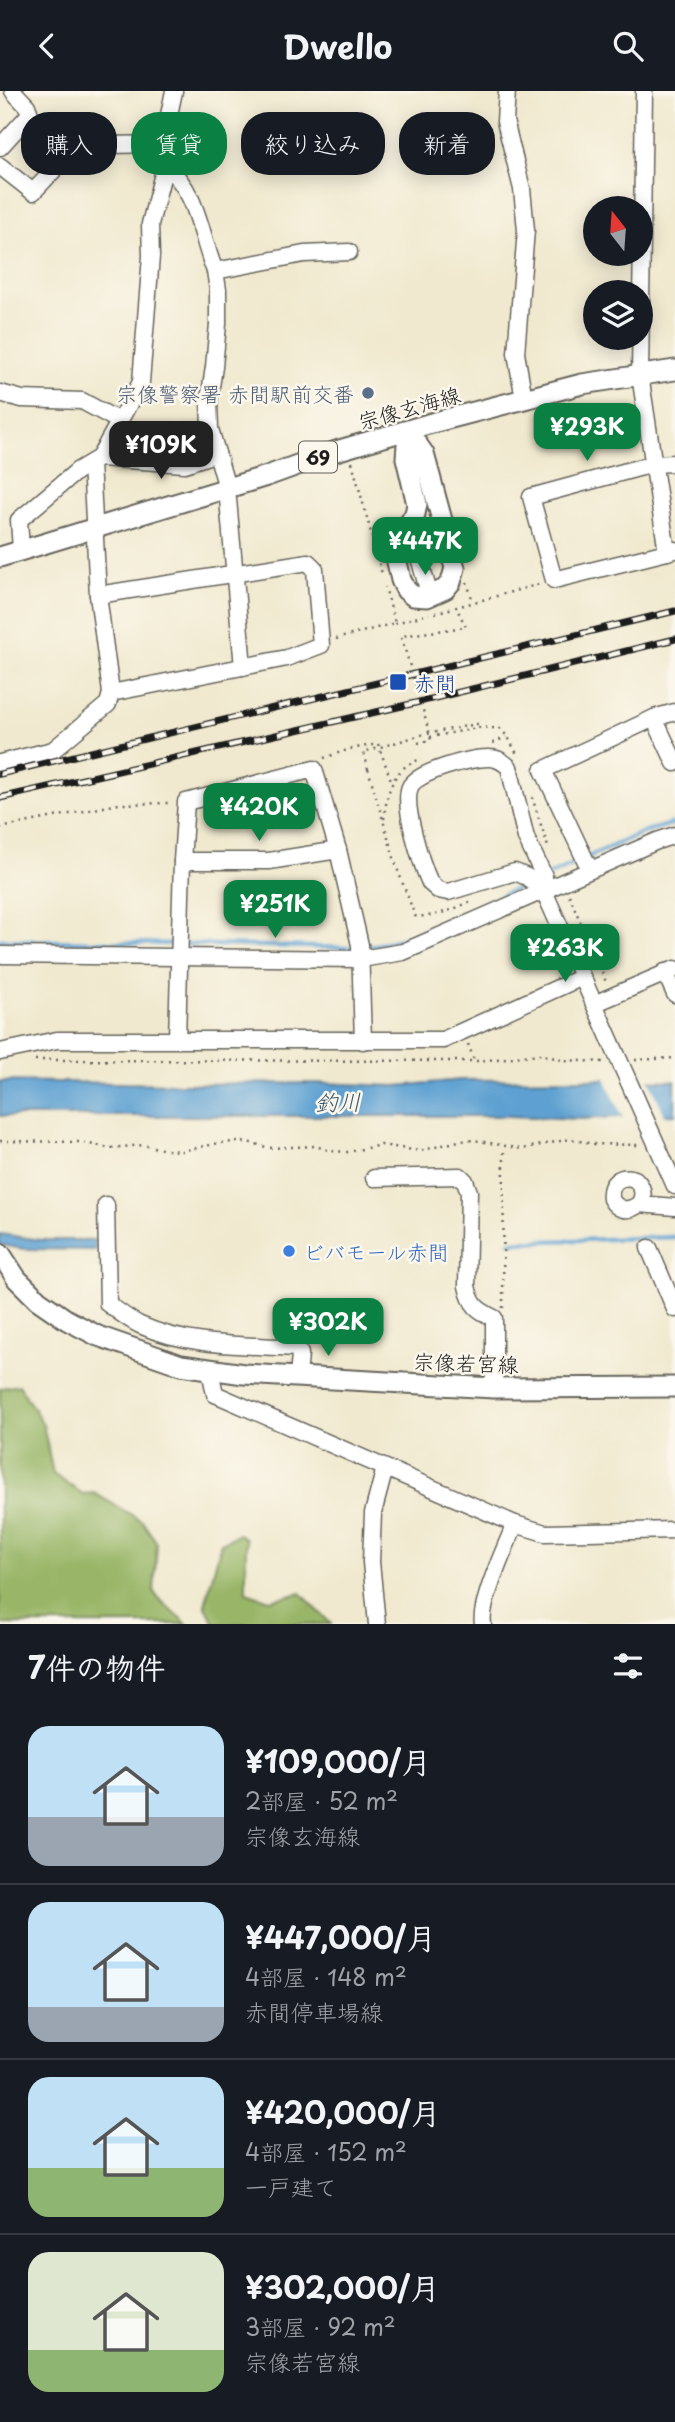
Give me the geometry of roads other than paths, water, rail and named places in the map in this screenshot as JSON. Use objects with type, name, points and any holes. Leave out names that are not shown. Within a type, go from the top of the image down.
[{"type":"main road","name":"宗像玄海線","points":[[0,557],[227,488],[335,451],[582,384],[675,370]]},
{"type":"main road","points":[[408,431],[424,454],[454,568],[451,582],[445,589],[430,597],[413,596],[405,590],[395,553],[415,514],[417,504],[406,458],[408,431]]},
{"type":"main road","name":"宗像若宮線","points":[[0,1253],[7,1278],[67,1320],[98,1336],[181,1365],[298,1377],[494,1388],[675,1387]]},
{"type":"street","points":[[0,147],[30,114],[27,106],[13,91]]},
{"type":"street","points":[[170,112],[174,91]]},
{"type":"street","points":[[507,91],[505,121],[522,189],[526,230],[516,353],[524,399]]},
{"type":"street","points":[[644,91],[640,375],[653,464],[671,551],[554,580],[531,497],[653,464],[675,463]]},
{"type":"street","points":[[0,166],[8,180],[33,192],[68,155],[109,145],[131,145]]},
{"type":"street","points":[[22,550],[19,520],[77,471],[95,460],[141,382],[151,256],[150,224],[163,175]]},
{"type":"street","points":[[177,175],[193,201],[215,271],[218,290],[215,367],[209,400],[210,429],[227,488],[243,667]]},
{"type":"street","points":[[215,271],[304,254],[349,252]]},
{"type":"street","points":[[0,393],[22,399],[82,401],[119,421]]},
{"type":"street","points":[[95,460],[186,464],[217,453]]},
{"type":"street","points":[[0,763],[53,750],[108,704],[111,693],[99,595],[95,460]]},
{"type":"street","points":[[99,595],[308,562],[315,569],[321,645],[286,658],[111,693]]},
{"type":"street","points":[[590,870],[543,770],[654,718],[675,712]]},
{"type":"street","points":[[654,718],[675,763]]},
{"type":"street","points":[[544,891],[527,877],[515,873],[448,892],[438,890],[430,883],[409,809],[410,786],[428,772],[489,757],[502,761],[509,768],[526,838],[544,876],[544,891],[675,1186]]},
{"type":"street","points":[[177,1039],[181,861],[186,802],[314,769],[338,850],[360,945],[363,1041]]},
{"type":"street","points":[[0,955],[361,959],[402,952],[675,835]]},
{"type":"street","points":[[181,861],[269,861],[338,850]]},
{"type":"street","points":[[594,1004],[670,971],[675,994]]},
{"type":"street","points":[[0,1052],[57,1040],[443,1040],[582,977]]},
{"type":"street","points":[[374,1178],[460,1176],[465,1181],[469,1192],[467,1286],[470,1301],[478,1310],[498,1313],[494,1388]]},
{"type":"street","points":[[639,1204],[675,1207]]},
{"type":"street","points":[[106,1205],[108,1304],[139,1324],[170,1335],[202,1342],[298,1348],[298,1377]]},
{"type":"street","points":[[649,1248],[675,1309]]},
{"type":"street","points":[[210,1370],[215,1394],[515,1524],[545,1533],[675,1530]]},
{"type":"street","points":[[377,1624],[371,1562],[373,1513],[385,1468]]},
{"type":"street","points":[[483,1624],[486,1601],[515,1524]]},
{"type":"water","name":"釣川","points":[[461,1080],[675,1081],[675,1114],[581,1119],[507,1116],[0,1116],[0,1081],[396,1086]]},
{"type":"water","points":[[0,1234],[41,1240],[95,1240],[95,1250],[24,1249],[0,1245]]},
{"type":"waterway","points":[[588,857],[646,831],[675,823]]},
{"type":"waterway","points":[[547,876],[580,861]]},
{"type":"waterway","points":[[365,947],[428,929],[529,883]]},
{"type":"waterway","points":[[0,940],[356,948]]},
{"type":"waterway","points":[[510,1242],[675,1237]]},
{"type":"railway","points":[[0,774],[675,611]]},
{"type":"railway","points":[[0,798],[411,704],[675,639]]},
{"type":"place","name":"宗像警察署 赤間駅前交番","points":[[368,393]]},
{"type":"place","name":"赤間","points":[[398,682]]},
{"type":"place","name":"ビバモール赤間","points":[[289,1251]]}]
